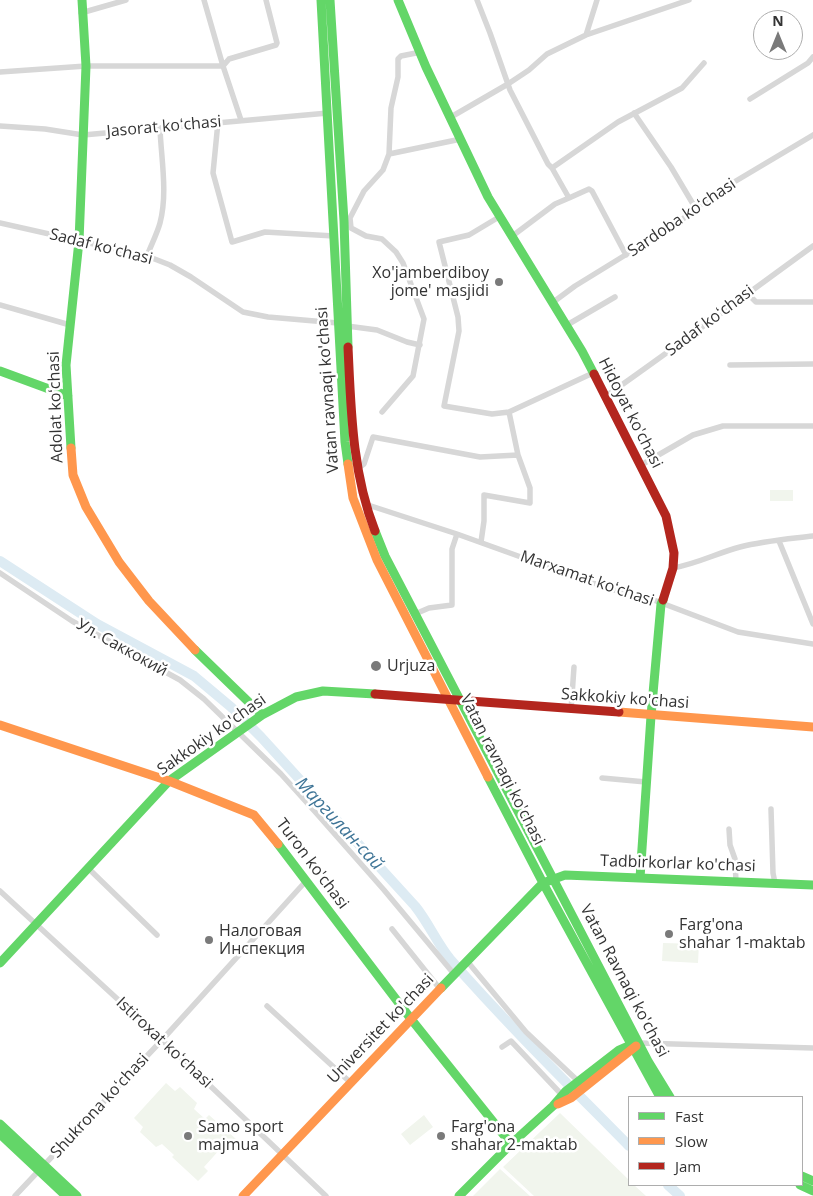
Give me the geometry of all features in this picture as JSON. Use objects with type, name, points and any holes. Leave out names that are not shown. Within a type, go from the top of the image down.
[{"type":"street","name":"Adolat koʻchasi","points":[[82,0],[86,66],[79,241],[66,365],[73,474],[86,506],[119,562],[149,600],[194,649],[262,715]]},
{"type":"street","points":[[82,12],[126,0]]},
{"type":"street","points":[[204,0],[222,66],[241,120]]},
{"type":"street","points":[[0,72],[86,66],[222,66],[229,59],[276,45],[266,0]]},
{"type":"street","name":"Vatan ravnaqi ko'chasi","points":[[321,0],[334,236],[356,469],[364,503],[385,556],[552,878]]},
{"type":"street","name":"Vatan ravnaqi ko'chasi","points":[[330,0],[347,219],[342,307]]},
{"type":"street","name":"Hidoyat ko'chasi","points":[[398,0],[450,117],[499,217],[567,325],[606,396],[666,516],[674,553],[673,568],[668,587],[660,604],[650,716],[640,878]]},
{"type":"street","points":[[477,0],[508,84],[548,164],[569,198]]},
{"type":"street","points":[[586,35],[597,0]]},
{"type":"street","points":[[450,117],[508,84],[529,70],[547,54],[586,35],[689,0]]},
{"type":"street","points":[[382,412],[414,376],[424,319],[403,263],[396,252],[386,242],[355,232],[347,219],[364,191],[384,170],[389,154],[391,108],[398,78],[397,62],[401,56],[420,52]]},
{"type":"street","points":[[750,99],[808,63],[813,57]]},
{"type":"street","points":[[552,168],[618,122],[682,88],[704,63]]},
{"type":"street","name":"Jasorat koʻchasi","points":[[0,126],[45,129],[83,135],[328,113]]},
{"type":"street","points":[[634,113],[671,167],[696,209]]},
{"type":"street","points":[[218,122],[212,172],[232,242],[271,231],[334,236]]},
{"type":"street","points":[[147,256],[160,223],[162,208],[160,128]]},
{"type":"street","name":"Sardoba koʻchasi","points":[[552,303],[575,286],[680,222],[714,194],[813,135]]},
{"type":"street","points":[[389,154],[461,139]]},
{"type":"street","points":[[511,238],[555,204],[589,189],[592,190],[626,255]]},
{"type":"street","points":[[499,217],[469,235],[439,242],[458,317],[459,331],[444,406],[492,414],[509,412],[593,373]]},
{"type":"street","name":"Sadaf koʻchasi","points":[[0,223],[147,256],[170,264],[243,312],[268,317],[376,330],[406,342],[420,345]]},
{"type":"street","name":"Sadaf koʻchasi","points":[[606,396],[671,351],[813,246]]},
{"type":"street","points":[[747,293],[756,302],[813,302]]},
{"type":"street","points":[[567,325],[615,297]]},
{"type":"street","points":[[0,304],[70,325]]},
{"type":"street","name":"Vatan ravnaqi ko'chasi","points":[[343,325],[346,459],[353,498],[377,560],[543,883]]},
{"type":"street","points":[[730,364],[813,364]]},
{"type":"street","points":[[0,371],[68,396]]},
{"type":"street","points":[[481,542],[484,521],[484,495],[530,503],[530,488],[518,455],[509,412]]},
{"type":"street","points":[[641,465],[693,435],[723,426],[813,426]]},
{"type":"street","points":[[356,469],[364,464],[373,437],[480,457],[518,455]]},
{"type":"street","name":"Marxamat koʻchasi","points":[[364,503],[481,542],[607,588],[652,599],[660,604],[738,632],[813,644]]},
{"type":"street","points":[[415,614],[429,608],[452,605],[452,549],[457,534]]},
{"type":"street","points":[[673,568],[688,565],[738,548],[813,536]]},
{"type":"street","points":[[779,541],[813,624]]},
{"type":"street","name":"Ул. Саккокий","points":[[0,572],[72,621],[180,680],[204,699],[238,731],[311,807],[454,974]]},
{"type":"street","points":[[571,710],[574,667]]},
{"type":"street","name":"Sakkokiy ko'chasi","points":[[0,963],[169,781],[262,715],[296,697],[323,692],[449,699],[813,728]]},
{"type":"street","name":"Turon ko'chasi","points":[[0,725],[169,781],[254,815],[511,1144]]},
{"type":"street","points":[[602,778],[646,782]]},
{"type":"street","points":[[771,809],[775,883]]},
{"type":"street","points":[[729,829],[730,845],[735,859],[736,882]]},
{"type":"street","points":[[89,869],[157,936]]},
{"type":"street","name":"Tadbirkorlar ko'chasi","points":[[543,883],[552,878],[565,875],[813,885]]},
{"type":"street","name":"Vatan Ravnaqi ko'chasi","points":[[552,878],[660,1096]]},
{"type":"street","name":"Shukrona koʻchasi","points":[[15,1196],[162,1040],[306,882]]},
{"type":"street","name":"Universitet ko'chasi","points":[[243,1196],[543,883]]},
{"type":"street","name":"Vatan Ravnaqi ko'chasi","points":[[543,883],[634,1045],[669,1096]]},
{"type":"street","name":"Istiroxat koʻchasi","points":[[0,891],[162,1040],[326,1196]]},
{"type":"street","points":[[392,929],[440,989]]},
{"type":"street","points":[[467,961],[526,1032],[578,1085]]},
{"type":"street","points":[[267,1006],[351,1083]]},
{"type":"street","points":[[502,1047],[511,1041],[566,1095]]},
{"type":"street","points":[[459,1196],[511,1144],[619,1050],[634,1045],[813,1048]]},
{"type":"street","points":[[0,1124],[66,1196]]},
{"type":"street","points":[[0,1134],[77,1196]]},
{"type":"shaded area","points":[[770,490],[793,490],[793,501],[770,501]]},
{"type":"shaded area","points":[[663,943],[699,944],[698,963],[662,961]]},
{"type":"shaded area","name":"Samo sport majmua","points":[[166,1083],[175,1091],[180,1087],[197,1103],[194,1109],[205,1119],[209,1115],[236,1139],[226,1150],[222,1147],[204,1167],[208,1171],[198,1181],[172,1157],[174,1155],[162,1144],[156,1147],[140,1132],[143,1127],[134,1118]]},
{"type":"shaded area","points":[[560,1113],[628,1179],[628,1186],[635,1186],[646,1196],[534,1196],[503,1167]]},
{"type":"shaded area","points":[[424,1115],[433,1127],[410,1145],[401,1134]]},
{"type":"shaded area","points":[[500,1169],[530,1196],[473,1196]]},
{"type":"waterway","name":"Маргилан-сай","points":[[0,561],[97,624],[194,676],[231,707],[261,737],[415,906],[450,959],[538,1054],[628,1145]]},
{"type":"waterway","name":"Маргилан-сай","points":[[669,1186],[680,1196]]},
{"type":"traffic: fast","points":[[71,448],[66,365],[79,241],[86,66],[82,0]]},
{"type":"traffic: fast","points":[[321,0],[345,442],[348,464]]},
{"type":"traffic: fast","points":[[330,0],[344,221],[348,347]]},
{"type":"traffic: fast","points":[[398,0],[426,67],[488,197],[582,351],[594,374]]},
{"type":"traffic: fast","points":[[0,371],[68,396]]},
{"type":"traffic: fast","points":[[375,531],[385,556],[648,1061],[669,1096]]},
{"type":"traffic: fast","points":[[640,878],[651,716],[661,604],[663,600]]},
{"type":"traffic: fast","points":[[195,650],[262,715]]},
{"type":"traffic: fast","points":[[0,963],[169,781],[262,715],[296,697],[323,691],[375,694]]},
{"type":"traffic: fast","points":[[488,777],[543,883],[659,1096]]},
{"type":"traffic: fast","points":[[278,844],[411,1019],[511,1144]]},
{"type":"traffic: fast","points":[[441,988],[543,883],[565,875],[813,885]]},
{"type":"traffic: fast","points":[[459,1196],[511,1144],[553,1106],[566,1091],[619,1050],[635,1043]]},
{"type":"traffic: fast","points":[[0,1124],[77,1196]]},
{"type":"traffic: fast","points":[[0,1134],[66,1196]]},
{"type":"traffic: fast","points":[[803,1176],[813,1181]]},
{"type":"traffic: fast","points":[[802,1186],[813,1191]]},
{"type":"traffic: slow","points":[[71,448],[73,475],[86,507],[119,562],[149,601],[195,650]]},
{"type":"traffic: slow","points":[[348,464],[353,498],[377,560],[488,777]]},
{"type":"traffic: slow","points":[[619,712],[813,727]]},
{"type":"traffic: slow","points":[[0,725],[169,781],[254,815],[278,844]]},
{"type":"traffic: slow","points":[[243,1196],[441,988]]},
{"type":"traffic: slow","points":[[558,1104],[571,1098],[636,1046]]},
{"type":"traffic: jam","points":[[348,347],[357,463],[367,509],[375,531]]},
{"type":"traffic: jam","points":[[594,374],[666,516],[674,553],[673,568],[663,600]]},
{"type":"traffic: jam","points":[[375,694],[619,712]]},
{"type":"place","name":"Xo'jamberdiboy jome' masjidi","points":[[499,282]]},
{"type":"place","name":"Urjuza","points":[[376,666]]},
{"type":"place","name":"Farg'ona shahar 1-maktab","points":[[669,934]]},
{"type":"place","name":"Налоговая Инспекция","points":[[209,940]]},
{"type":"place","name":"Samo sport majmua","points":[[188,1136]]},
{"type":"place","name":"Farg'ona shahar 2-maktab","points":[[441,1136]]}]
